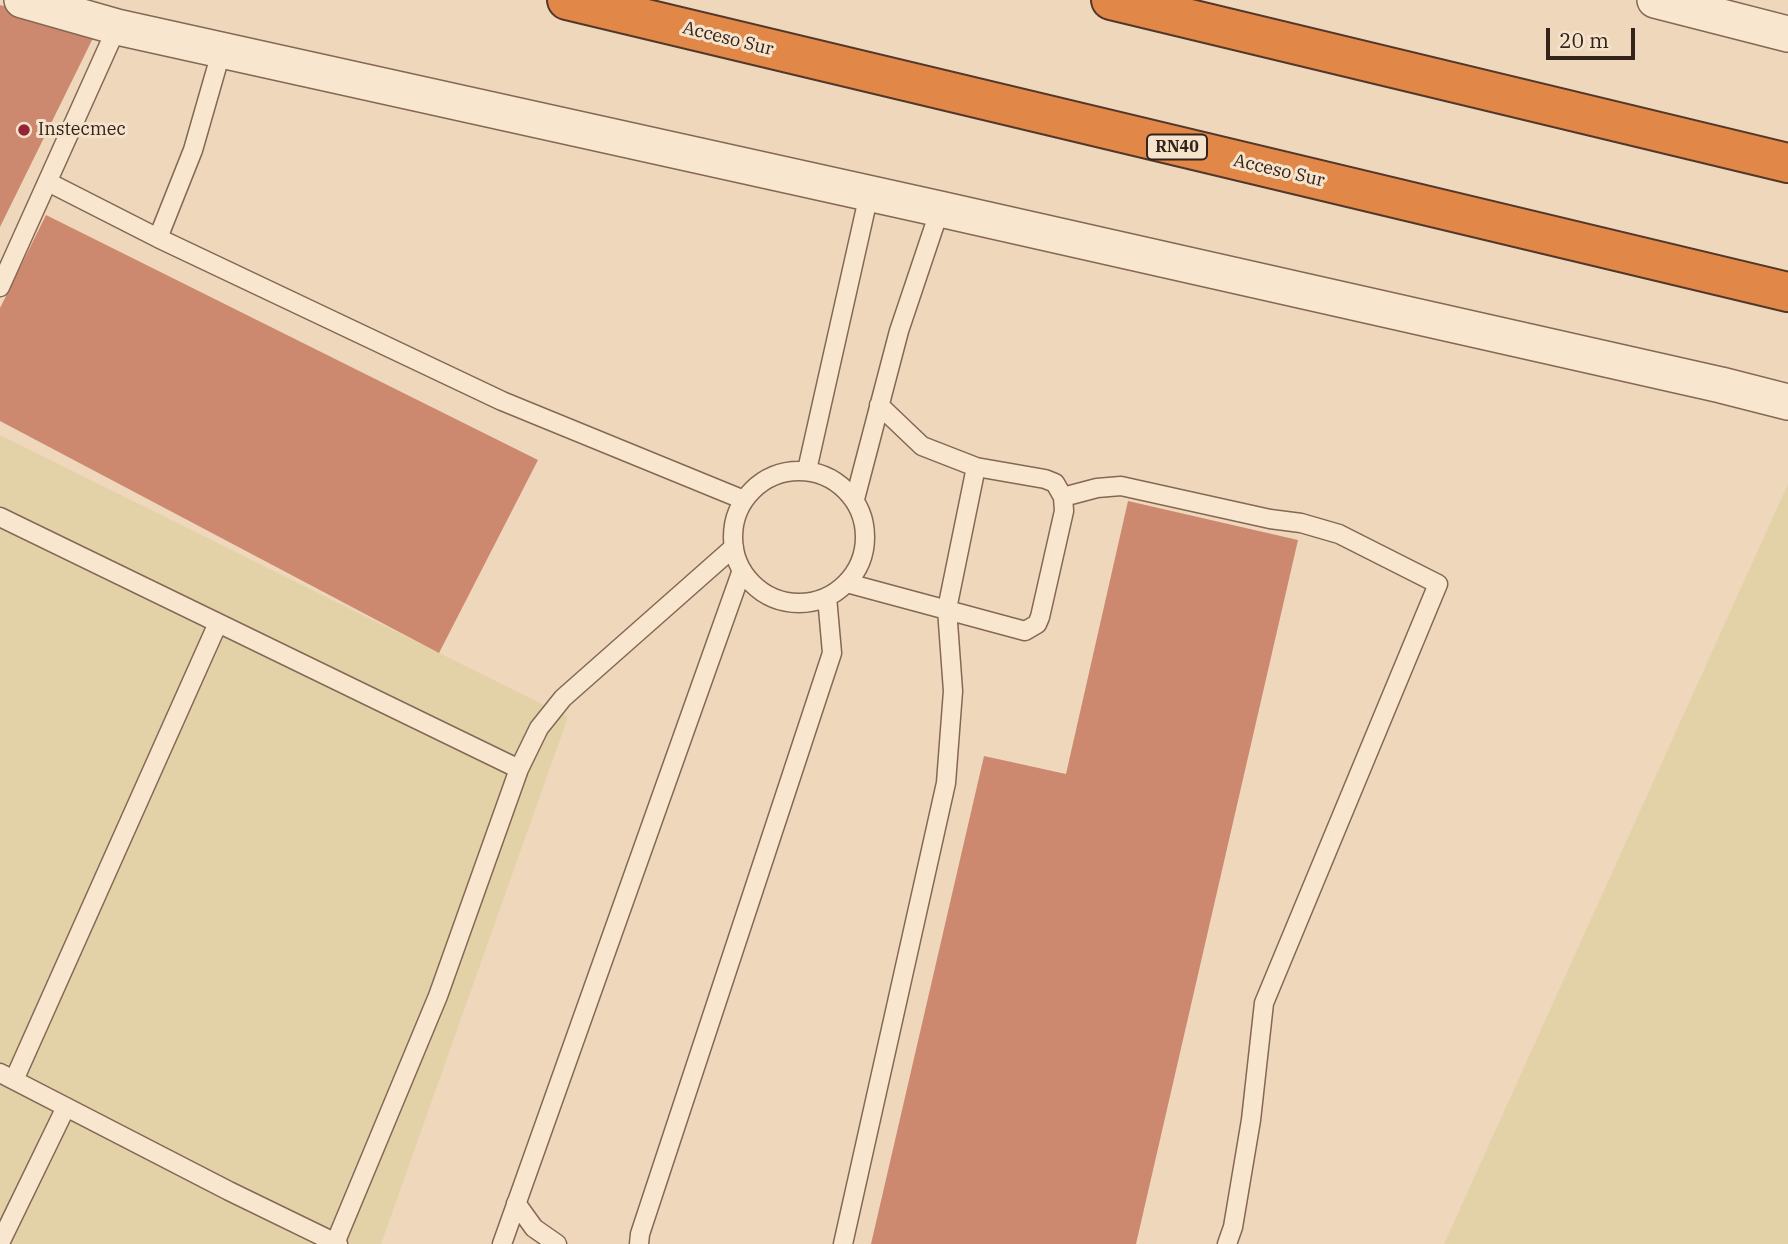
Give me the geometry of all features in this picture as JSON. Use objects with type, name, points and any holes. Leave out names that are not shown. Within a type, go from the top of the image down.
[{"type":"highway","name":"Acceso Sur","points":[[567,0],[1788,292]]},
{"type":"highway","points":[[1111,0],[1788,163]]},
{"type":"street","points":[[22,0],[117,27],[940,209],[1788,402]]},
{"type":"street","points":[[1656,0],[1788,34]]},
{"type":"street","points":[[1437,79],[1598,105],[1788,142]]},
{"type":"lane","points":[[0,287],[117,27]]},
{"type":"lane","points":[[158,239],[193,150],[222,50]]},
{"type":"lane","points":[[48,182],[158,239],[502,401],[744,500]]},
{"type":"lane","points":[[807,470],[869,194]]},
{"type":"lane","points":[[855,499],[914,283],[940,209]]},
{"type":"lane","points":[[847,583],[1025,631],[1037,624],[1064,511],[1063,497],[1055,483],[976,467],[922,446],[879,405]]},
{"type":"lane","points":[[843,1244],[946,783],[953,691],[947,609],[976,467]]},
{"type":"lane","points":[[807,470],[834,479],[855,499],[863,520],[865,542],[860,564],[847,583],[827,597],[804,603],[780,600],[758,589],[742,570],[734,547],[734,523],[744,500],[760,482],[782,472],[807,470]]},
{"type":"lane","points":[[1063,497],[1097,488],[1121,486],[1270,519],[1301,523],[1339,534],[1438,584],[1264,1003],[1251,1120],[1233,1227],[1227,1244]]},
{"type":"lane","points":[[0,517],[519,769]]},
{"type":"lane","points":[[218,623],[7,1077],[337,1243],[438,996],[519,769],[539,728],[563,698],[734,547]]},
{"type":"lane","points":[[502,1244],[742,570]]},
{"type":"lane","points":[[635,1241],[832,653],[827,597]]},
{"type":"lane","points":[[0,1244],[66,1107]]},
{"type":"lane","points":[[516,1203],[534,1228],[557,1244]]},
{"type":"shaded area","points":[[0,435],[568,717],[381,1244],[0,1244]]},
{"type":"shaded area","points":[[1788,484],[1788,1244],[1444,1244]]},
{"type":"building","name":"Instecmec","points":[[0,5],[96,32],[0,227]]},
{"type":"building","points":[[46,215],[538,460],[439,653],[0,421],[0,308]]},
{"type":"building","points":[[1128,501],[1298,540],[1136,1244],[871,1244],[984,756],[1066,774]]},
{"type":"place","name":"Instecmec","points":[[24,130]]}]
